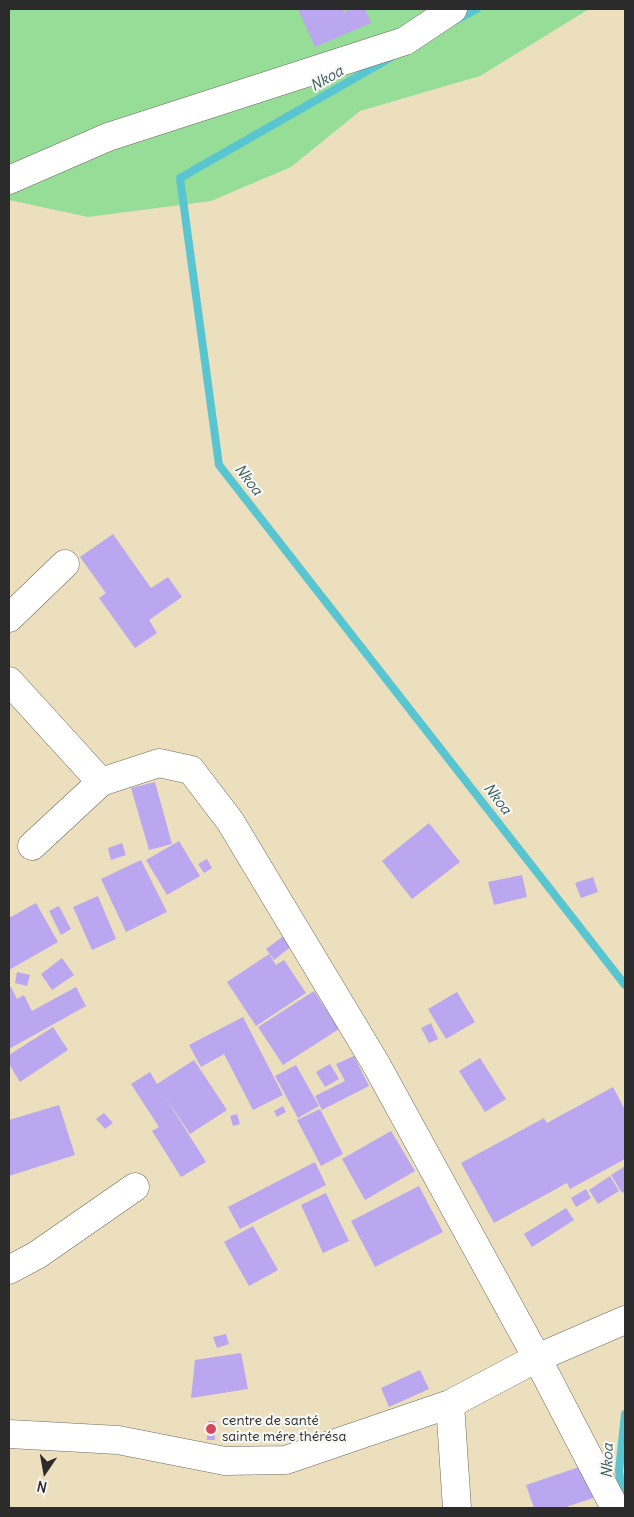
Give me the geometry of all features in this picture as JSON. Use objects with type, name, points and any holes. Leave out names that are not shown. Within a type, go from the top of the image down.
[{"type":"street","points":[[9,180],[108,137],[406,41],[453,9]]},
{"type":"street","points":[[9,618],[65,564]]},
{"type":"street","points":[[9,681],[101,782]]},
{"type":"street","points":[[32,846],[101,782],[159,763],[191,770],[230,821],[376,1064],[537,1358],[615,1508]]},
{"type":"street","points":[[9,1270],[37,1255],[135,1188]]},
{"type":"street","points":[[9,1434],[118,1440],[225,1461],[286,1460],[450,1404],[537,1358],[625,1320]]},
{"type":"street","points":[[450,1404],[457,1508]]},
{"type":"green space","points":[[9,9],[589,9],[480,76],[360,111],[291,167],[211,201],[88,217],[9,200]]},
{"type":"building","points":[[298,9],[343,9],[344,12],[352,9],[365,9],[371,23],[315,47]]},
{"type":"building","points":[[113,534],[151,588],[168,577],[182,597],[149,620],[157,633],[135,648],[99,598],[106,593],[80,557]]},
{"type":"building","points":[[155,782],[172,844],[149,850],[131,788]]},
{"type":"building","points":[[429,823],[460,862],[412,899],[382,861]]},
{"type":"building","points":[[179,841],[200,876],[167,895],[146,860]]},
{"type":"building","points":[[122,843],[126,855],[111,860],[108,848]]},
{"type":"building","points":[[207,859],[212,868],[204,873],[198,864]]},
{"type":"building","points":[[141,860],[167,912],[126,932],[101,879]]},
{"type":"building","points":[[522,875],[527,897],[494,905],[488,882]]},
{"type":"building","points":[[593,877],[598,892],[581,898],[575,883]]},
{"type":"building","points":[[98,896],[116,939],[92,950],[73,907]]},
{"type":"building","points":[[36,903],[58,942],[9,970],[9,918]]},
{"type":"building","points":[[59,906],[71,929],[61,935],[49,911]]},
{"type":"building","points":[[289,932],[297,942],[274,960],[266,949]]},
{"type":"building","points":[[269,954],[276,965],[284,960],[306,993],[256,1026],[227,982]]},
{"type":"building","points":[[62,958],[74,975],[52,990],[41,974]]},
{"type":"building","points":[[17,972],[30,975],[27,986],[15,983]]},
{"type":"building","points":[[11,987],[17,999],[24,995],[32,1011],[76,987],[86,1006],[9,1049],[9,988]]},
{"type":"building","points":[[314,991],[339,1029],[283,1065],[258,1027]]},
{"type":"building","points":[[457,992],[475,1022],[446,1039],[428,1009]]},
{"type":"building","points":[[243,1017],[283,1095],[253,1110],[224,1054],[201,1067],[189,1045]]},
{"type":"building","points":[[431,1023],[438,1039],[429,1043],[421,1028]]},
{"type":"building","points":[[53,1027],[68,1050],[20,1082],[9,1064],[9,1055]]},
{"type":"building","points":[[354,1056],[369,1086],[322,1110],[315,1096],[345,1081],[336,1064]]},
{"type":"building","points":[[480,1058],[506,1099],[485,1112],[459,1071]]},
{"type":"building","points":[[194,1060],[227,1110],[190,1134],[164,1095],[206,1162],[181,1177],[152,1131],[159,1127],[131,1084],[150,1072],[157,1084]]},
{"type":"building","points":[[330,1064],[339,1079],[325,1087],[316,1072]]},
{"type":"building","points":[[296,1065],[319,1106],[298,1118],[275,1076]]},
{"type":"building","points":[[613,1087],[625,1110],[625,1159],[570,1189],[567,1183],[494,1223],[461,1163],[544,1118],[547,1123]]},
{"type":"building","points":[[59,1105],[75,1155],[9,1176],[9,1120]]},
{"type":"building","points":[[283,1106],[286,1112],[277,1117],[274,1111]]},
{"type":"building","points":[[320,1109],[343,1154],[321,1166],[297,1120]]},
{"type":"building","points":[[104,1113],[113,1123],[105,1129],[96,1119]]},
{"type":"building","points":[[237,1114],[240,1124],[233,1126],[230,1116]]},
{"type":"building","points":[[391,1131],[415,1171],[365,1200],[342,1159]]},
{"type":"building","points":[[315,1162],[326,1185],[240,1229],[228,1207]]},
{"type":"building","points":[[625,1166],[625,1191],[622,1193],[611,1175]]},
{"type":"building","points":[[610,1176],[619,1191],[598,1204],[589,1190]]},
{"type":"building","points":[[419,1186],[443,1232],[375,1267],[351,1221]]},
{"type":"building","points":[[586,1189],[591,1198],[576,1207],[571,1198]]},
{"type":"building","points":[[326,1193],[349,1241],[323,1253],[301,1205]]},
{"type":"building","points":[[566,1208],[574,1220],[532,1247],[524,1234]]},
{"type":"building","points":[[253,1226],[278,1270],[249,1286],[224,1242]]},
{"type":"building","points":[[226,1334],[229,1344],[217,1348],[213,1337]]},
{"type":"building","points":[[241,1353],[248,1389],[191,1398],[195,1360]]},
{"type":"building","points":[[420,1370],[429,1389],[389,1407],[381,1388]]},
{"type":"building","points":[[208,1421],[215,1421],[215,1440],[207,1440]]},
{"type":"building","points":[[591,1463],[602,1495],[563,1508],[534,1508],[526,1485]]},
{"type":"waterway","name":"Nkoa","points":[[456,20],[477,9]]},
{"type":"waterway","name":"Nkoa","points":[[390,58],[180,178],[219,465],[625,985]]},
{"type":"waterway","name":"Nkoa","points":[[623,1501],[619,1471],[625,1414]]},
{"type":"place","name":"centre de santé sainte mére thérésa","points":[[211,1429]]}]
